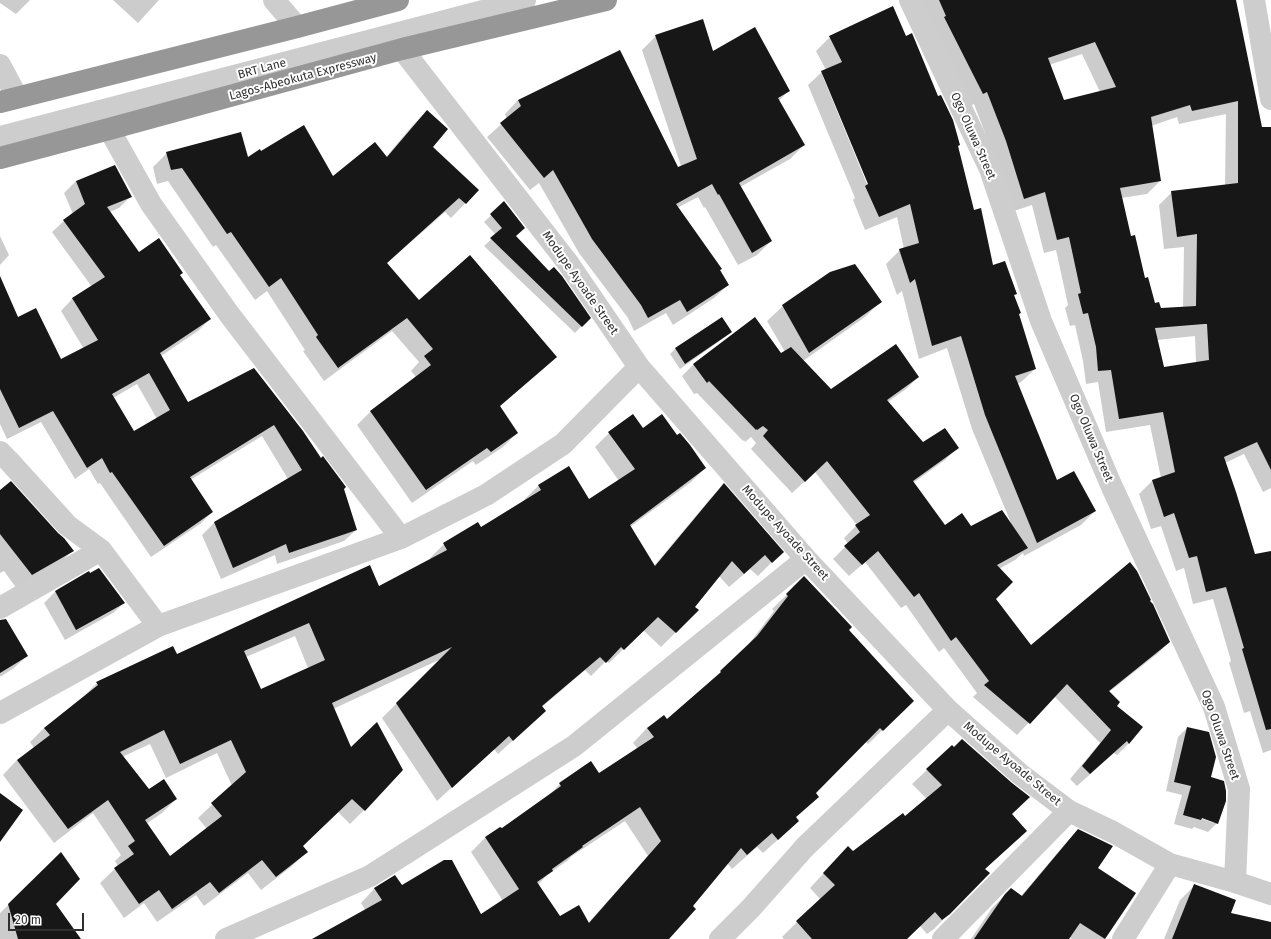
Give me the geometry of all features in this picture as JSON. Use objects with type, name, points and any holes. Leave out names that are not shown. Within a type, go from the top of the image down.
[{"type":"highway","points":[[9,99],[297,27],[398,0]]},
{"type":"highway","name":"Lagos-Abeokuta Expressway","points":[[0,158],[402,49],[606,0]]},
{"type":"street","points":[[274,0],[297,27]]},
{"type":"street","name":"BRT Lane","points":[[0,137],[525,0]]},
{"type":"street","name":"Ogo Oluwa Street","points":[[910,0],[990,169],[1041,321],[1112,487],[1214,707],[1239,789],[1235,882]]},
{"type":"street","points":[[1254,0],[1271,99]]},
{"type":"street","name":"Modupe Ayoade Street","points":[[402,49],[568,263],[638,367],[806,559],[948,710],[1020,774],[1069,811],[1113,832],[1170,864],[1235,882],[1271,894]]},
{"type":"street","points":[[0,65],[9,99]]},
{"type":"street","points":[[110,129],[151,204],[169,230],[229,314],[401,538]]},
{"type":"street","points":[[0,713],[158,626],[401,538],[486,495],[563,444],[638,367]]},
{"type":"street","points":[[0,452],[67,524],[101,550],[158,626]]},
{"type":"street","points":[[0,608],[101,550]]},
{"type":"street","points":[[226,939],[370,876],[574,746],[806,559]]},
{"type":"street","points":[[720,939],[751,908],[805,848],[948,710]]},
{"type":"street","points":[[943,939],[1069,811]]},
{"type":"street","points":[[1123,939],[1170,864]]},
{"type":"building","points":[[939,0],[1236,0],[1262,127],[1271,127],[1271,470],[1257,442],[1224,457],[1255,554],[1271,551],[1271,729],[1266,730],[1242,649],[1244,648],[1226,587],[1206,592],[1197,556],[1189,558],[1174,513],[1164,517],[1152,480],[1175,472],[1163,412],[1119,419],[1111,370],[1098,371],[1096,347],[1088,313],[1083,314],[1078,294],[1081,293],[1069,237],[1057,240],[1045,192],[1024,199],[1006,141],[987,92],[983,94],[944,17],[946,16]],"holes":[[[1095,42],[1116,87],[1064,100],[1048,58]],[[1238,101],[1238,183],[1171,191],[1177,237],[1197,234],[1196,306],[1161,308],[1159,302],[1155,303],[1148,277],[1145,278],[1135,235],[1131,236],[1120,188],[1161,181],[1151,117],[1190,105],[1192,111]],[[1207,324],[1209,360],[1164,367],[1155,328]]]},
{"type":"building","points":[[893,6],[906,36],[912,33],[938,96],[941,95],[953,120],[974,210],[981,208],[993,265],[1005,261],[1017,294],[1014,295],[1021,313],[1019,314],[1036,369],[1015,376],[1057,480],[1074,471],[1096,511],[1037,543],[985,415],[961,336],[932,346],[915,279],[910,283],[899,249],[919,243],[910,204],[879,217],[865,186],[868,184],[821,71],[842,62],[829,36]]},
{"type":"building","points":[[703,19],[713,51],[755,27],[790,91],[778,98],[805,145],[739,183],[772,241],[752,253],[712,184],[676,204],[722,269],[720,270],[729,285],[687,312],[680,300],[648,318],[641,305],[592,239],[553,170],[544,178],[500,123],[521,106],[518,100],[620,50],[678,167],[697,159],[655,35]]},
{"type":"building","points":[[427,110],[448,129],[433,147],[479,190],[466,204],[459,198],[387,263],[419,300],[470,255],[557,357],[500,406],[518,433],[491,452],[487,448],[426,490],[370,411],[431,365],[424,356],[433,349],[407,318],[338,368],[316,337],[318,335],[281,278],[269,287],[231,232],[227,234],[182,168],[171,170],[166,152],[241,132],[248,157],[260,149],[261,151],[304,125],[333,176],[375,142],[387,157]]},
{"type":"building","points":[[115,165],[132,197],[107,207],[139,252],[159,238],[183,273],[180,275],[211,319],[160,353],[188,402],[254,368],[303,431],[321,458],[323,456],[346,487],[344,489],[357,530],[289,553],[286,544],[233,568],[214,522],[302,470],[274,425],[190,477],[213,512],[164,546],[112,472],[110,473],[102,458],[87,468],[53,411],[19,428],[0,389],[0,276],[18,317],[36,308],[61,359],[98,340],[72,298],[105,277],[63,220],[85,204],[76,181]],"holes":[[[149,373],[170,410],[134,431],[112,394]]]},
{"type":"building","points":[[504,201],[525,228],[516,236],[549,271],[554,267],[591,318],[582,327],[490,238],[502,228],[490,214]]},
{"type":"building","points":[[855,264],[882,302],[809,353],[782,305],[830,272]]},
{"type":"building","points":[[722,317],[732,332],[685,364],[675,348]]},
{"type":"building","points":[[755,317],[781,353],[791,347],[831,389],[896,344],[919,377],[887,400],[923,442],[945,428],[959,448],[913,481],[945,525],[962,513],[971,526],[1002,510],[1028,548],[997,565],[1013,582],[996,599],[1031,645],[1130,562],[1137,571],[1170,642],[1109,691],[1120,702],[1117,706],[1143,727],[1129,744],[1127,741],[1090,774],[1082,766],[1111,730],[1067,684],[1030,724],[984,685],[989,681],[956,637],[951,641],[919,593],[914,597],[878,551],[862,565],[844,546],[860,532],[855,525],[870,515],[827,461],[805,482],[763,436],[768,430],[763,426],[756,430],[709,381],[707,383],[693,364]]},
{"type":"building","points":[[633,414],[643,428],[662,414],[677,435],[680,433],[690,445],[706,468],[630,525],[655,566],[724,483],[784,552],[772,563],[765,555],[744,574],[732,561],[695,607],[699,610],[676,633],[658,617],[624,650],[621,647],[606,663],[600,657],[542,706],[546,711],[513,741],[509,736],[452,788],[396,703],[452,647],[332,703],[351,747],[377,722],[403,770],[365,811],[352,799],[303,846],[308,852],[276,877],[262,860],[219,893],[210,882],[172,909],[159,890],[139,904],[114,868],[134,854],[128,846],[135,841],[108,800],[68,829],[17,760],[50,735],[44,728],[98,685],[96,682],[173,646],[177,654],[370,565],[379,586],[447,550],[443,543],[478,522],[481,527],[541,490],[538,485],[569,466],[589,499],[635,469],[608,432]],"holes":[[[309,623],[325,660],[261,689],[244,651]],[[164,730],[180,764],[231,740],[246,772],[211,803],[222,816],[170,856],[145,820],[177,799],[164,779],[149,789],[120,752]]]},
{"type":"building","points":[[11,481],[64,538],[74,551],[32,575],[0,534],[0,490]]},
{"type":"building","points":[[99,568],[125,603],[76,630],[55,591],[89,571],[90,573]]},
{"type":"building","points":[[804,576],[852,627],[849,630],[914,701],[883,731],[880,728],[816,793],[819,797],[796,817],[799,821],[778,840],[772,833],[747,855],[741,848],[693,906],[696,909],[669,939],[312,939],[382,900],[374,888],[395,875],[402,885],[444,860],[452,860],[481,914],[519,889],[485,837],[500,827],[502,828],[561,786],[559,783],[591,761],[599,773],[654,737],[647,728],[664,715],[667,719],[721,672],[720,671],[757,636],[788,596],[786,594]],"holes":[[[640,807],[661,841],[589,923],[579,905],[560,916],[537,882],[553,871],[552,869],[583,847],[582,846]]]},
{"type":"building","points":[[6,619],[28,656],[0,673],[0,620]]},
{"type":"building","points":[[1187,727],[1209,732],[1216,757],[1211,777],[1224,781],[1226,791],[1226,801],[1218,824],[1202,818],[1201,820],[1183,815],[1191,786],[1174,782]]},
{"type":"building","points":[[962,739],[1030,797],[1012,814],[1027,831],[985,869],[990,873],[950,914],[942,920],[935,912],[907,939],[812,939],[796,921],[835,885],[823,873],[848,846],[853,851],[903,813],[905,816],[942,785],[926,769],[952,745],[954,747]]},
{"type":"building","points":[[0,793],[23,810],[0,842]]},
{"type":"building","points":[[1078,829],[1113,846],[1098,868],[1136,893],[1105,939],[1080,923],[1069,939],[974,939],[1005,894],[1011,888],[1022,896]]},
{"type":"building","points":[[61,852],[80,879],[56,904],[81,939],[18,939],[8,904]]},
{"type":"building","points":[[1194,884],[1236,900],[1231,913],[1271,922],[1271,939],[1172,939]]}]
